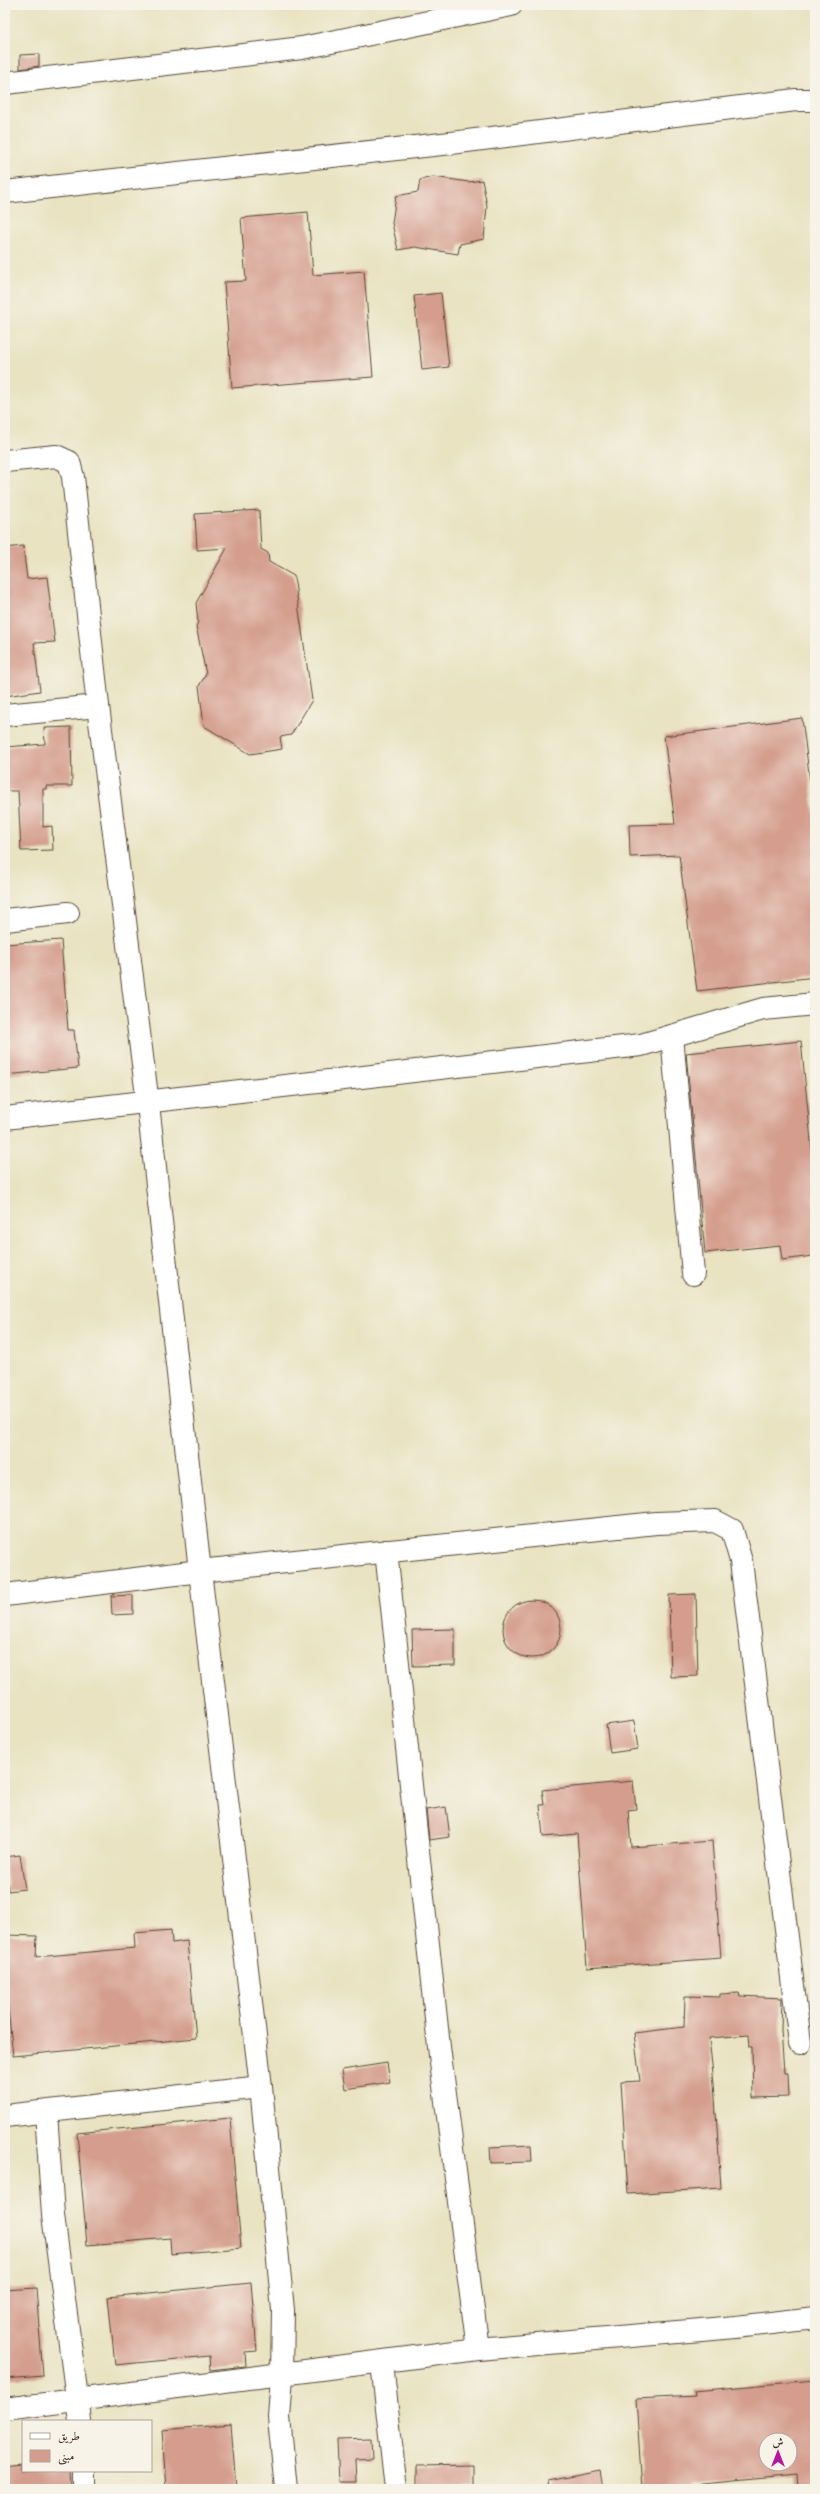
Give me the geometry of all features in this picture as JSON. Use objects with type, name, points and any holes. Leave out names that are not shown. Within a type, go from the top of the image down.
[{"type":"lane","points":[[5,83],[302,48],[512,5]]},
{"type":"lane","points":[[5,192],[451,143],[796,100],[815,100]]},
{"type":"lane","points":[[5,461],[56,456],[69,462],[148,1104],[200,1571],[261,2087],[283,2310],[282,2376],[279,2418],[286,2489]]},
{"type":"lane","points":[[5,715],[98,706]]},
{"type":"lane","points":[[5,920],[68,913]]},
{"type":"lane","points":[[5,1118],[148,1104],[641,1045],[763,1009],[815,1004]]},
{"type":"lane","points":[[672,1036],[693,1274]]},
{"type":"lane","points":[[5,1595],[200,1571],[656,1523],[715,1521],[732,1530],[740,1561],[800,2043]]},
{"type":"lane","points":[[386,1551],[439,2047],[478,2349]]},
{"type":"lane","points":[[5,2116],[261,2087]]},
{"type":"lane","points":[[46,2112],[53,2215],[80,2410]]},
{"type":"lane","points":[[5,2409],[80,2410],[282,2376],[478,2349],[736,2327],[815,2318]]},
{"type":"lane","points":[[382,2363],[396,2489]]},
{"type":"lane","points":[[84,2472],[84,2489]]},
{"type":"building","points":[[39,54],[39,66],[20,69],[20,55]]},
{"type":"building","points":[[433,177],[469,182],[482,180],[487,206],[484,239],[460,244],[458,254],[415,247],[398,250],[392,223],[396,196],[418,192],[420,180]]},
{"type":"building","points":[[308,212],[313,275],[364,271],[373,377],[232,388],[224,282],[246,281],[241,218]]},
{"type":"building","points":[[441,293],[449,367],[422,370],[414,296]]},
{"type":"building","points":[[259,510],[261,549],[268,553],[269,562],[294,576],[312,700],[291,735],[280,737],[282,749],[250,754],[204,726],[199,686],[206,674],[196,626],[198,622],[196,603],[227,548],[197,550],[195,514]]},
{"type":"building","points":[[23,546],[27,579],[47,577],[55,642],[34,643],[40,691],[5,696],[5,548]]},
{"type":"building","points":[[802,718],[815,821],[815,977],[697,991],[679,855],[630,857],[629,825],[675,824],[664,736]]},
{"type":"building","points":[[71,727],[72,786],[46,786],[46,789],[43,789],[43,827],[52,826],[53,850],[21,851],[18,791],[5,791],[5,747],[45,744],[44,728]]},
{"type":"building","points":[[61,940],[68,1030],[74,1030],[78,1068],[5,1075],[5,944]]},
{"type":"building","points":[[801,1041],[815,1181],[813,1256],[782,1260],[780,1245],[705,1253],[686,1053]]},
{"type":"building","points":[[696,1594],[698,1676],[671,1677],[669,1595]]},
{"type":"building","points":[[133,1595],[133,1614],[112,1615],[111,1596]]},
{"type":"building","points":[[526,1600],[538,1600],[553,1608],[561,1623],[561,1635],[553,1650],[538,1658],[526,1658],[511,1650],[503,1635],[503,1623],[511,1608]]},
{"type":"building","points":[[455,1629],[455,1665],[413,1666],[412,1630]]},
{"type":"building","points":[[634,1721],[638,1749],[610,1753],[606,1725]]},
{"type":"building","points":[[633,1781],[636,1809],[628,1810],[631,1847],[712,1841],[721,1958],[587,1968],[577,1834],[543,1837],[540,1805],[544,1805],[542,1790]]},
{"type":"building","points":[[446,1807],[450,1837],[429,1840],[426,1810]]},
{"type":"building","points":[[20,1855],[25,1889],[8,1891],[5,1857]]},
{"type":"building","points":[[171,1930],[172,1943],[187,1941],[196,2038],[13,2056],[5,1979],[5,1935],[37,1936],[36,1957],[135,1948],[134,1933]]},
{"type":"building","points":[[739,1993],[740,1996],[782,1998],[781,2030],[784,2073],[788,2073],[789,2097],[753,2098],[752,2047],[750,2047],[749,2035],[709,2038],[714,2083],[721,2188],[628,2194],[621,2082],[640,2081],[634,2033],[684,2027],[685,1996],[720,1997],[720,1994]]},
{"type":"building","points":[[387,2063],[390,2082],[345,2089],[342,2070]]},
{"type":"building","points":[[230,2118],[241,2248],[171,2254],[170,2238],[87,2245],[77,2133]]},
{"type":"building","points":[[531,2145],[532,2162],[491,2163],[490,2147]]},
{"type":"building","points":[[251,2283],[257,2351],[245,2352],[246,2366],[210,2370],[209,2356],[115,2365],[108,2297]]},
{"type":"building","points":[[36,2288],[43,2376],[5,2379],[5,2290]]},
{"type":"building","points":[[815,2380],[815,2489],[798,2489],[797,2475],[692,2485],[693,2488],[642,2489],[636,2399],[695,2396],[694,2391]]},
{"type":"building","points":[[231,2424],[236,2489],[166,2489],[162,2430]]},
{"type":"building","points":[[372,2439],[373,2458],[355,2459],[356,2482],[339,2482],[337,2440]]},
{"type":"building","points":[[22,2465],[22,2472],[70,2472],[71,2489],[5,2489],[5,2467]]},
{"type":"building","points":[[473,2465],[473,2489],[417,2489],[417,2466]]},
{"type":"building","points":[[600,2471],[603,2489],[549,2489],[548,2481]]}]
